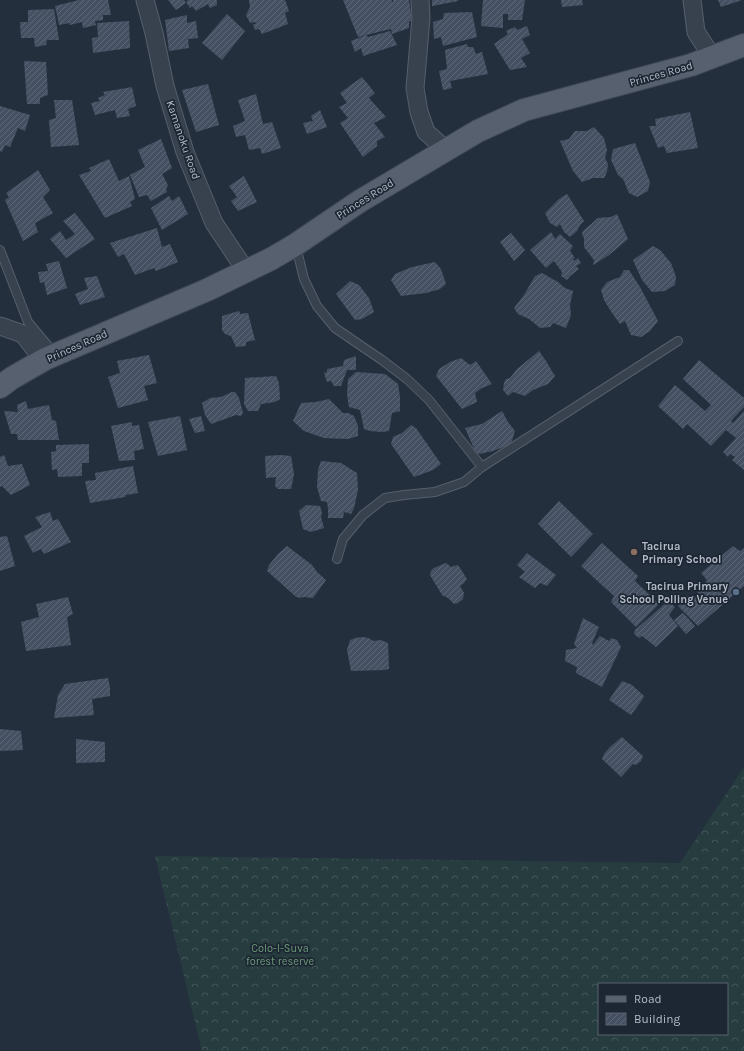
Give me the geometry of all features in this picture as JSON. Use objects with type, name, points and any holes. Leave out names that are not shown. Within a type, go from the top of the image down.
[{"type":"main road","name":"Princes Road","points":[[0,387],[12,378],[50,357],[207,290],[295,245],[360,201],[445,149],[478,131],[524,110],[691,66],[744,45]]},
{"type":"street","name":"Kamanoku Road","points":[[145,0],[154,33],[165,86],[185,152],[214,223],[246,271]]},
{"type":"street","points":[[420,0],[421,18],[415,88],[419,112],[426,132],[445,149]]},
{"type":"street","points":[[692,0],[696,32],[713,58]]},
{"type":"street","points":[[0,326],[23,334],[32,347],[50,357]]},
{"type":"lane","points":[[295,245],[304,279],[317,306],[335,328],[407,379],[429,400],[482,467]]},
{"type":"lane","points":[[0,250],[28,322],[50,357]]},
{"type":"lane","points":[[337,559],[343,539],[363,515],[385,498],[435,492],[464,482],[482,467],[678,341]]},
{"type":"green space","name":"Colo-I-Suva forest reserve","points":[[744,767],[744,1051],[202,1051],[155,856],[680,863]]},
{"type":"building","points":[[79,0],[108,0],[111,15],[103,15],[103,20],[95,21],[96,25],[83,28],[82,22],[70,25],[69,23],[59,25],[55,6]]},
{"type":"building","points":[[168,0],[184,0],[186,3],[176,10]]},
{"type":"building","points":[[188,0],[217,0],[217,5],[210,8],[208,4],[196,11],[192,6],[190,8],[186,2]]},
{"type":"building","points":[[249,0],[285,0],[289,11],[285,13],[288,24],[262,34],[259,29],[255,30],[253,24],[256,24],[255,22],[250,23],[246,15],[250,7]]},
{"type":"building","points":[[343,0],[392,0],[393,2],[393,0],[409,0],[412,20],[409,22],[409,28],[392,34],[391,29],[358,37]]},
{"type":"building","points":[[432,0],[458,0],[458,1],[432,6]]},
{"type":"building","points":[[483,0],[525,0],[522,20],[508,20],[508,14],[503,14],[503,28],[481,26]]},
{"type":"building","points":[[561,0],[582,0],[583,5],[562,7]]},
{"type":"building","points":[[718,0],[742,0],[721,7]]},
{"type":"building","points":[[54,9],[59,40],[47,40],[46,45],[35,47],[34,38],[21,38],[20,22],[28,22],[28,10]]},
{"type":"building","points":[[472,12],[477,37],[443,46],[441,37],[434,39],[433,22],[443,19],[444,13]]},
{"type":"building","points":[[227,14],[245,31],[222,60],[202,43]]},
{"type":"building","points":[[187,15],[187,23],[196,21],[198,38],[188,39],[189,48],[169,51],[165,20]]},
{"type":"building","points":[[129,21],[130,48],[93,53],[92,38],[98,37],[97,23]]},
{"type":"building","points":[[527,26],[530,35],[522,39],[530,53],[521,58],[527,67],[510,70],[494,44],[508,34],[506,31],[515,27],[517,30]]},
{"type":"building","points":[[390,31],[397,45],[363,56],[361,48],[355,52],[351,41],[366,35],[368,37]]},
{"type":"building","points":[[467,44],[468,47],[473,47],[476,54],[482,52],[488,74],[450,81],[452,88],[443,90],[439,71],[447,69],[445,50]]},
{"type":"building","points":[[24,61],[46,62],[48,95],[40,98],[40,104],[27,104]]},
{"type":"building","points":[[362,77],[375,93],[369,98],[386,117],[374,123],[385,137],[377,141],[377,146],[363,157],[340,123],[348,118],[339,107],[347,103],[340,93]]},
{"type":"building","points":[[208,84],[219,125],[196,132],[182,90]]},
{"type":"building","points":[[132,87],[136,106],[128,109],[130,116],[117,118],[115,110],[95,115],[91,103],[100,101],[98,98],[105,95],[103,92]]},
{"type":"building","points":[[256,94],[263,124],[272,122],[281,148],[262,154],[260,148],[249,150],[245,135],[236,137],[233,126],[245,121],[238,100]]},
{"type":"building","points":[[54,100],[72,100],[79,145],[51,147],[49,120],[56,118]]},
{"type":"building","points":[[0,106],[30,115],[25,131],[18,128],[10,147],[5,145],[2,152],[0,151]]},
{"type":"building","points":[[320,110],[327,127],[307,134],[303,123],[313,121],[311,116]]},
{"type":"building","points":[[690,112],[698,148],[667,153],[664,146],[658,148],[649,126],[656,126],[655,119]]},
{"type":"building","points":[[594,127],[604,138],[607,150],[605,158],[608,164],[607,172],[604,178],[593,178],[582,182],[573,171],[560,141],[569,139],[575,131],[587,131]]},
{"type":"building","points":[[161,139],[172,168],[162,174],[168,185],[166,189],[167,192],[151,201],[147,195],[139,197],[130,175],[145,167],[138,150]]},
{"type":"building","points":[[635,143],[650,182],[648,191],[637,197],[629,193],[623,179],[618,175],[611,160],[613,149]]},
{"type":"building","points":[[109,159],[119,181],[129,176],[135,199],[130,202],[132,206],[105,218],[79,175],[91,171],[89,168]]},
{"type":"building","points":[[38,170],[50,190],[43,197],[53,213],[35,223],[38,232],[23,241],[5,200],[9,197],[6,193]]},
{"type":"building","points":[[244,176],[257,202],[238,211],[231,201],[237,197],[229,186]]},
{"type":"building","points":[[567,194],[584,221],[577,231],[570,237],[564,232],[560,224],[557,227],[550,223],[545,213],[559,199]]},
{"type":"building","points":[[169,196],[172,201],[179,196],[188,214],[162,230],[151,208]]},
{"type":"building","points":[[75,213],[95,239],[66,258],[50,239],[60,231],[66,240],[75,234],[63,221]]},
{"type":"building","points":[[617,214],[628,239],[609,255],[593,265],[594,260],[584,247],[583,231],[598,218],[611,217]]},
{"type":"building","points":[[157,228],[162,247],[170,244],[178,262],[156,271],[154,268],[135,275],[124,254],[118,257],[110,243]]},
{"type":"building","points":[[551,232],[555,239],[560,234],[573,246],[570,251],[575,258],[573,259],[574,261],[578,258],[581,263],[576,266],[579,269],[567,280],[561,276],[562,272],[554,261],[546,268],[530,250]]},
{"type":"building","points":[[511,233],[525,250],[514,261],[500,242]]},
{"type":"building","points":[[653,246],[660,250],[671,263],[676,277],[675,285],[665,291],[652,292],[642,280],[633,260]]},
{"type":"building","points":[[59,261],[67,288],[47,295],[44,282],[40,283],[38,272],[48,271],[46,264]]},
{"type":"building","points":[[435,262],[441,269],[446,284],[440,289],[426,293],[401,296],[391,280],[395,274],[412,267]]},
{"type":"building","points":[[624,270],[629,270],[658,321],[650,331],[641,337],[631,335],[625,321],[620,324],[604,300],[601,290],[607,282],[620,277]]},
{"type":"building","points":[[542,273],[558,282],[565,288],[573,291],[570,305],[571,315],[566,328],[553,323],[550,327],[540,328],[529,319],[518,314],[514,308],[524,295],[535,276]]},
{"type":"building","points":[[97,276],[105,297],[80,305],[75,294],[88,289],[84,278]]},
{"type":"building","points":[[350,281],[359,285],[369,298],[374,312],[362,319],[355,320],[336,294]]},
{"type":"building","points":[[239,311],[240,314],[248,313],[255,340],[246,342],[246,346],[236,347],[231,336],[225,334],[222,330],[222,316]]},
{"type":"building","points":[[539,351],[555,376],[548,384],[533,390],[525,396],[513,392],[508,396],[503,390],[506,379],[510,378],[517,369]]},
{"type":"building","points":[[149,355],[157,383],[144,386],[148,400],[118,408],[108,377],[120,373],[117,361]]},
{"type":"building","points":[[356,356],[356,370],[347,370],[341,386],[334,386],[331,381],[327,382],[324,373],[327,372],[327,369],[343,366],[344,360]]},
{"type":"building","points":[[461,358],[470,365],[476,361],[492,384],[475,393],[477,402],[462,409],[436,376],[439,369],[450,362]]},
{"type":"building","points":[[699,360],[744,398],[744,407],[731,421],[733,423],[744,411],[744,470],[732,460],[735,457],[730,454],[728,457],[723,452],[736,438],[726,430],[711,446],[687,424],[683,429],[658,406],[675,385],[705,411],[711,405],[683,379]]},
{"type":"building","points":[[356,372],[385,374],[398,384],[400,411],[392,413],[389,431],[382,432],[364,429],[360,410],[349,407],[347,394],[348,379]]},
{"type":"building","points":[[276,376],[279,383],[280,399],[275,402],[261,404],[258,411],[248,411],[244,404],[245,378]]},
{"type":"building","points":[[235,392],[239,398],[243,413],[241,416],[236,415],[211,424],[205,415],[202,403],[210,398],[221,397]]},
{"type":"building","points":[[329,399],[343,413],[348,413],[354,416],[358,426],[358,436],[348,439],[324,438],[304,431],[293,421],[301,403]]},
{"type":"building","points":[[26,401],[28,409],[49,405],[52,420],[56,421],[59,440],[18,440],[17,434],[11,434],[4,411],[18,412],[17,405]]},
{"type":"building","points":[[502,411],[515,431],[511,444],[493,451],[479,454],[475,451],[465,428],[482,424]]},
{"type":"building","points":[[180,416],[187,450],[158,456],[148,422]]},
{"type":"building","points":[[201,416],[205,431],[195,433],[189,419]]},
{"type":"building","points":[[132,422],[132,426],[139,425],[144,449],[134,451],[135,460],[119,461],[111,426]]},
{"type":"building","points":[[411,425],[416,428],[441,464],[433,470],[414,477],[391,444],[393,437],[402,433]]},
{"type":"building","points":[[89,444],[89,463],[82,463],[82,476],[58,477],[57,469],[52,470],[51,452],[56,451],[56,445]]},
{"type":"building","points":[[4,455],[8,466],[22,464],[30,485],[11,495],[2,486],[0,487],[0,457]]},
{"type":"building","points":[[265,456],[291,456],[294,474],[291,489],[278,489],[275,486],[276,477],[266,478]]},
{"type":"building","points":[[321,461],[341,463],[357,473],[358,490],[354,508],[351,514],[344,512],[343,518],[328,518],[327,502],[321,501],[317,487],[318,470]]},
{"type":"building","points":[[133,466],[138,493],[126,495],[125,497],[90,503],[85,481],[96,480],[95,473]]},
{"type":"building","points":[[559,501],[593,534],[571,557],[538,524]]},
{"type":"building","points":[[306,505],[320,506],[324,528],[311,532],[303,529],[299,511]]},
{"type":"building","points":[[50,512],[53,521],[58,519],[71,542],[44,554],[41,549],[33,553],[24,536],[42,527],[35,517]]},
{"type":"building","points":[[7,536],[15,566],[0,571],[0,537]]},
{"type":"building","points":[[602,543],[638,576],[635,581],[659,604],[636,627],[611,602],[614,596],[581,566]]},
{"type":"building","points":[[287,546],[312,565],[326,580],[313,598],[299,598],[295,596],[267,571],[269,565]]},
{"type":"building","points":[[733,546],[740,551],[744,548],[744,586],[698,626],[678,606],[688,596],[693,599],[707,580],[701,573]]},
{"type":"building","points":[[527,553],[556,575],[547,586],[540,583],[535,588],[519,577],[525,572],[517,565]]},
{"type":"building","points":[[446,563],[451,567],[458,565],[467,579],[460,586],[464,593],[463,599],[454,604],[442,595],[430,575],[434,568]]},
{"type":"building","points":[[68,597],[73,614],[67,617],[71,645],[26,651],[21,622],[39,617],[36,604]]},
{"type":"building","points":[[668,601],[675,607],[669,615],[678,626],[656,647],[642,636],[639,638],[634,634],[635,630]]},
{"type":"building","points":[[683,613],[695,626],[686,634],[674,620]]},
{"type":"building","points":[[583,618],[599,627],[592,643],[593,645],[600,636],[609,641],[611,638],[617,640],[621,647],[602,687],[576,673],[577,667],[565,661],[566,650],[577,648],[574,644]]},
{"type":"building","points":[[363,637],[374,641],[381,640],[388,643],[389,669],[351,671],[347,650],[350,640]]},
{"type":"building","points":[[108,678],[110,696],[92,699],[94,715],[54,718],[58,695],[65,684]]},
{"type":"building","points":[[622,681],[632,685],[644,696],[631,715],[609,700]]},
{"type":"building","points":[[0,729],[21,731],[23,750],[0,751]]},
{"type":"building","points":[[622,737],[643,756],[641,761],[636,765],[633,764],[621,777],[602,759],[610,747]]},
{"type":"building","points":[[76,739],[105,742],[105,762],[76,763]]},
{"type":"place","name":"Tacirua Primary School","points":[[634,552]]},
{"type":"place","name":"Tacirua Primary School Polling Venue","points":[[736,592]]}]
